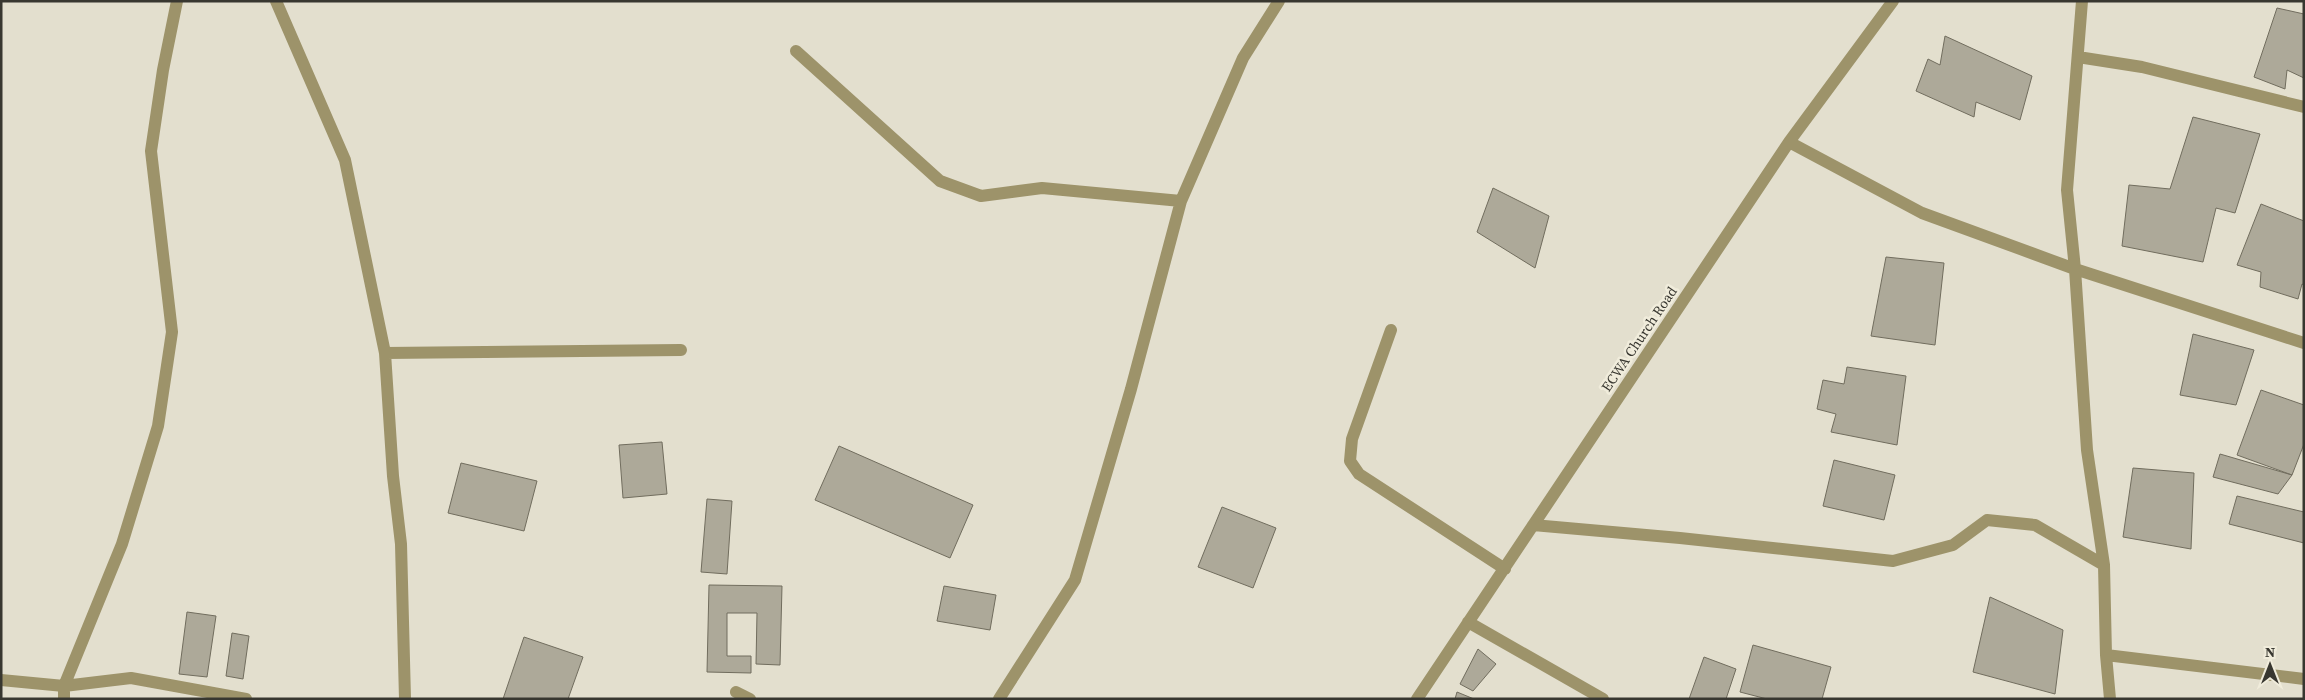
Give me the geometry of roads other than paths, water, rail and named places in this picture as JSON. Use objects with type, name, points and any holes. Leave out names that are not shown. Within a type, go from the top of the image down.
[{"type":"street","points":[[64,692],[122,544],[158,426],[172,332],[151,151],[163,70],[177,1]]},
{"type":"street","points":[[276,1],[345,160],[385,353],[393,476],[401,544],[405,699]]},
{"type":"street","points":[[999,699],[1075,580],[1131,389],[1181,201],[1243,58],[1279,1]]},
{"type":"street","name":"ECWA Church Road","points":[[1417,699],[1789,142],[1894,1]]},
{"type":"street","points":[[2082,1],[2067,190],[2075,269],[2087,450],[2104,565],[2106,655],[2110,699]]},
{"type":"street","points":[[796,51],[940,181],[981,196],[1042,188],[1181,201]]},
{"type":"street","points":[[2078,56],[2142,67],[2304,107]]},
{"type":"street","points":[[1789,142],[1922,213],[2075,269],[2304,343]]},
{"type":"street","points":[[1390,330],[1352,439],[1350,461],[1359,474],[1505,569]]},
{"type":"street","points":[[385,353],[681,350]]},
{"type":"street","points":[[1533,525],[1680,538],[1893,561],[1953,545],[1987,520],[2035,525],[2104,565]]},
{"type":"street","points":[[1468,622],[1603,699]]},
{"type":"street","points":[[2106,655],[2304,679]]},
{"type":"street","points":[[1,680],[64,692],[131,678],[246,699]]},
{"type":"street","points":[[736,692],[750,699]]}]
